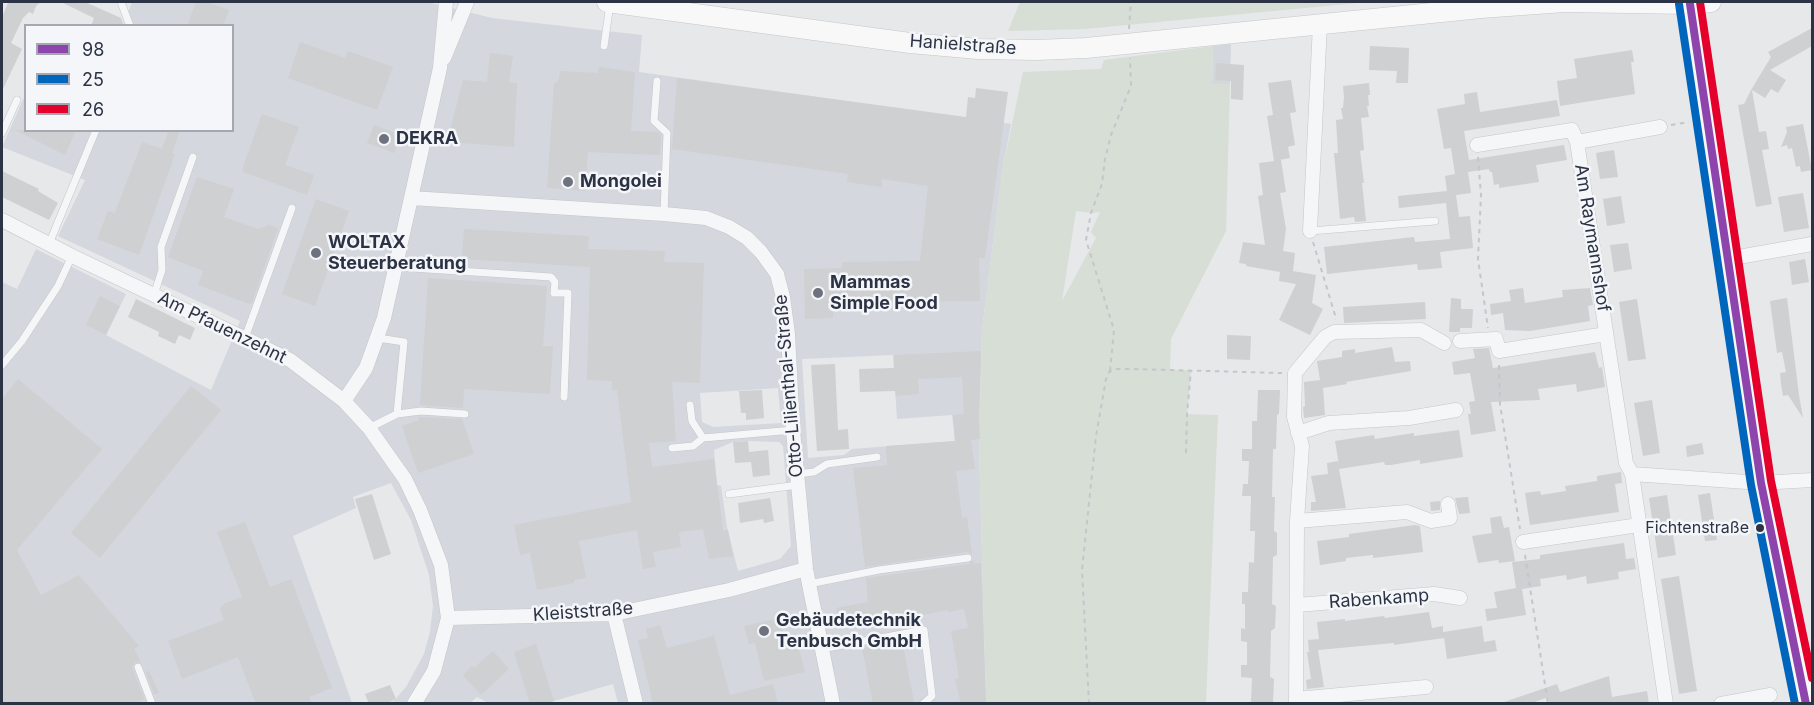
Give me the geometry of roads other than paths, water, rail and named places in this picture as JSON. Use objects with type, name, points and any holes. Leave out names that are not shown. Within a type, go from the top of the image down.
[{"type":"main road","name":"Hanielstraße","points":[[609,2],[898,41],[978,49],[1086,48],[1481,8],[1564,2],[1711,2]]},
{"type":"main road","points":[[1689,3],[1761,483],[1802,673],[1806,704]]},
{"type":"street","points":[[344,401],[366,368],[384,318],[440,68],[446,2]]},
{"type":"street","points":[[440,68],[467,2]]},
{"type":"street","points":[[1310,231],[1320,24]]},
{"type":"street","name":"Am Raymannshof","points":[[1577,142],[1660,127]]},
{"type":"street","name":"Am Raymannshof","points":[[1477,146],[1572,130],[1577,142],[1626,463],[1632,474],[1666,704]]},
{"type":"street","name":"Otto-Lilienthal-Straße","points":[[411,198],[706,218],[729,227],[765,248],[777,274],[783,297],[806,569],[833,704]]},
{"type":"street","name":"Am Pfauenzehnt","points":[[2,220],[290,360],[344,401],[369,428],[405,479],[420,510],[441,565],[448,618]]},
{"type":"street","points":[[1727,259],[1812,244]]},
{"type":"street","points":[[1426,687],[1296,701],[1297,521],[1302,446],[1294,417],[1295,373],[1325,337],[1334,332],[1421,330],[1444,343]]},
{"type":"street","name":"Am Raymannshof","points":[[1460,341],[1494,345],[1606,334]]},
{"type":"street","points":[[1298,433],[1329,423],[1409,418],[1456,410]]},
{"type":"street","points":[[1632,474],[1761,483],[1812,480]]},
{"type":"street","points":[[1297,521],[1407,512],[1431,521],[1450,518],[1448,504]]},
{"type":"street","points":[[1523,542],[1639,525]]},
{"type":"street","name":"Kleiststraße","points":[[448,618],[614,614],[729,590],[806,569]]},
{"type":"street","name":"Rabenkamp","points":[[1297,606],[1434,594],[1460,598]]},
{"type":"street","points":[[614,614],[636,704]]},
{"type":"street","points":[[414,704],[434,671],[448,618]]},
{"type":"street","points":[[1720,704],[1770,695]]},
{"type":"lane","points":[[121,2],[129,24]]},
{"type":"lane","points":[[604,46],[609,2]]},
{"type":"lane","points":[[657,81],[654,120],[667,133],[664,214]]},
{"type":"lane","points":[[2,133],[17,100]]},
{"type":"lane","points":[[49,244],[95,132]]},
{"type":"lane","points":[[153,295],[162,270],[161,247],[193,157]]},
{"type":"lane","points":[[245,338],[292,208]]},
{"type":"lane","points":[[1310,231],[1436,221]]},
{"type":"lane","points":[[2,365],[22,341],[58,286],[72,256]]},
{"type":"lane","points":[[397,267],[551,277],[555,282],[554,293],[568,293],[564,397]]},
{"type":"lane","points":[[378,338],[404,342],[397,414]]},
{"type":"lane","points":[[690,405],[692,421],[703,438]]},
{"type":"lane","points":[[369,428],[397,414],[420,411],[465,414]]},
{"type":"lane","points":[[672,448],[693,446],[703,438],[793,430]]},
{"type":"lane","points":[[729,494],[797,480],[827,464],[877,458]]},
{"type":"lane","points":[[808,584],[879,570],[968,558]]},
{"type":"lane","points":[[822,649],[924,630],[932,696],[923,704]]},
{"type":"lane","points":[[138,667],[152,704]]},
{"type":"place","name":"DEKRA","points":[[384,139]]},
{"type":"place","name":"Mongolei","points":[[568,182]]},
{"type":"place","name":"WOLTAX Steuerberatung","points":[[316,253]]},
{"type":"place","name":"Mammas Simple Food","points":[[818,293]]},
{"type":"place","name":"Fichtenstraße","points":[[1760,528]]},
{"type":"place","name":"Gebäudetechnik Tenbusch GmbH","points":[[764,631]]}]
